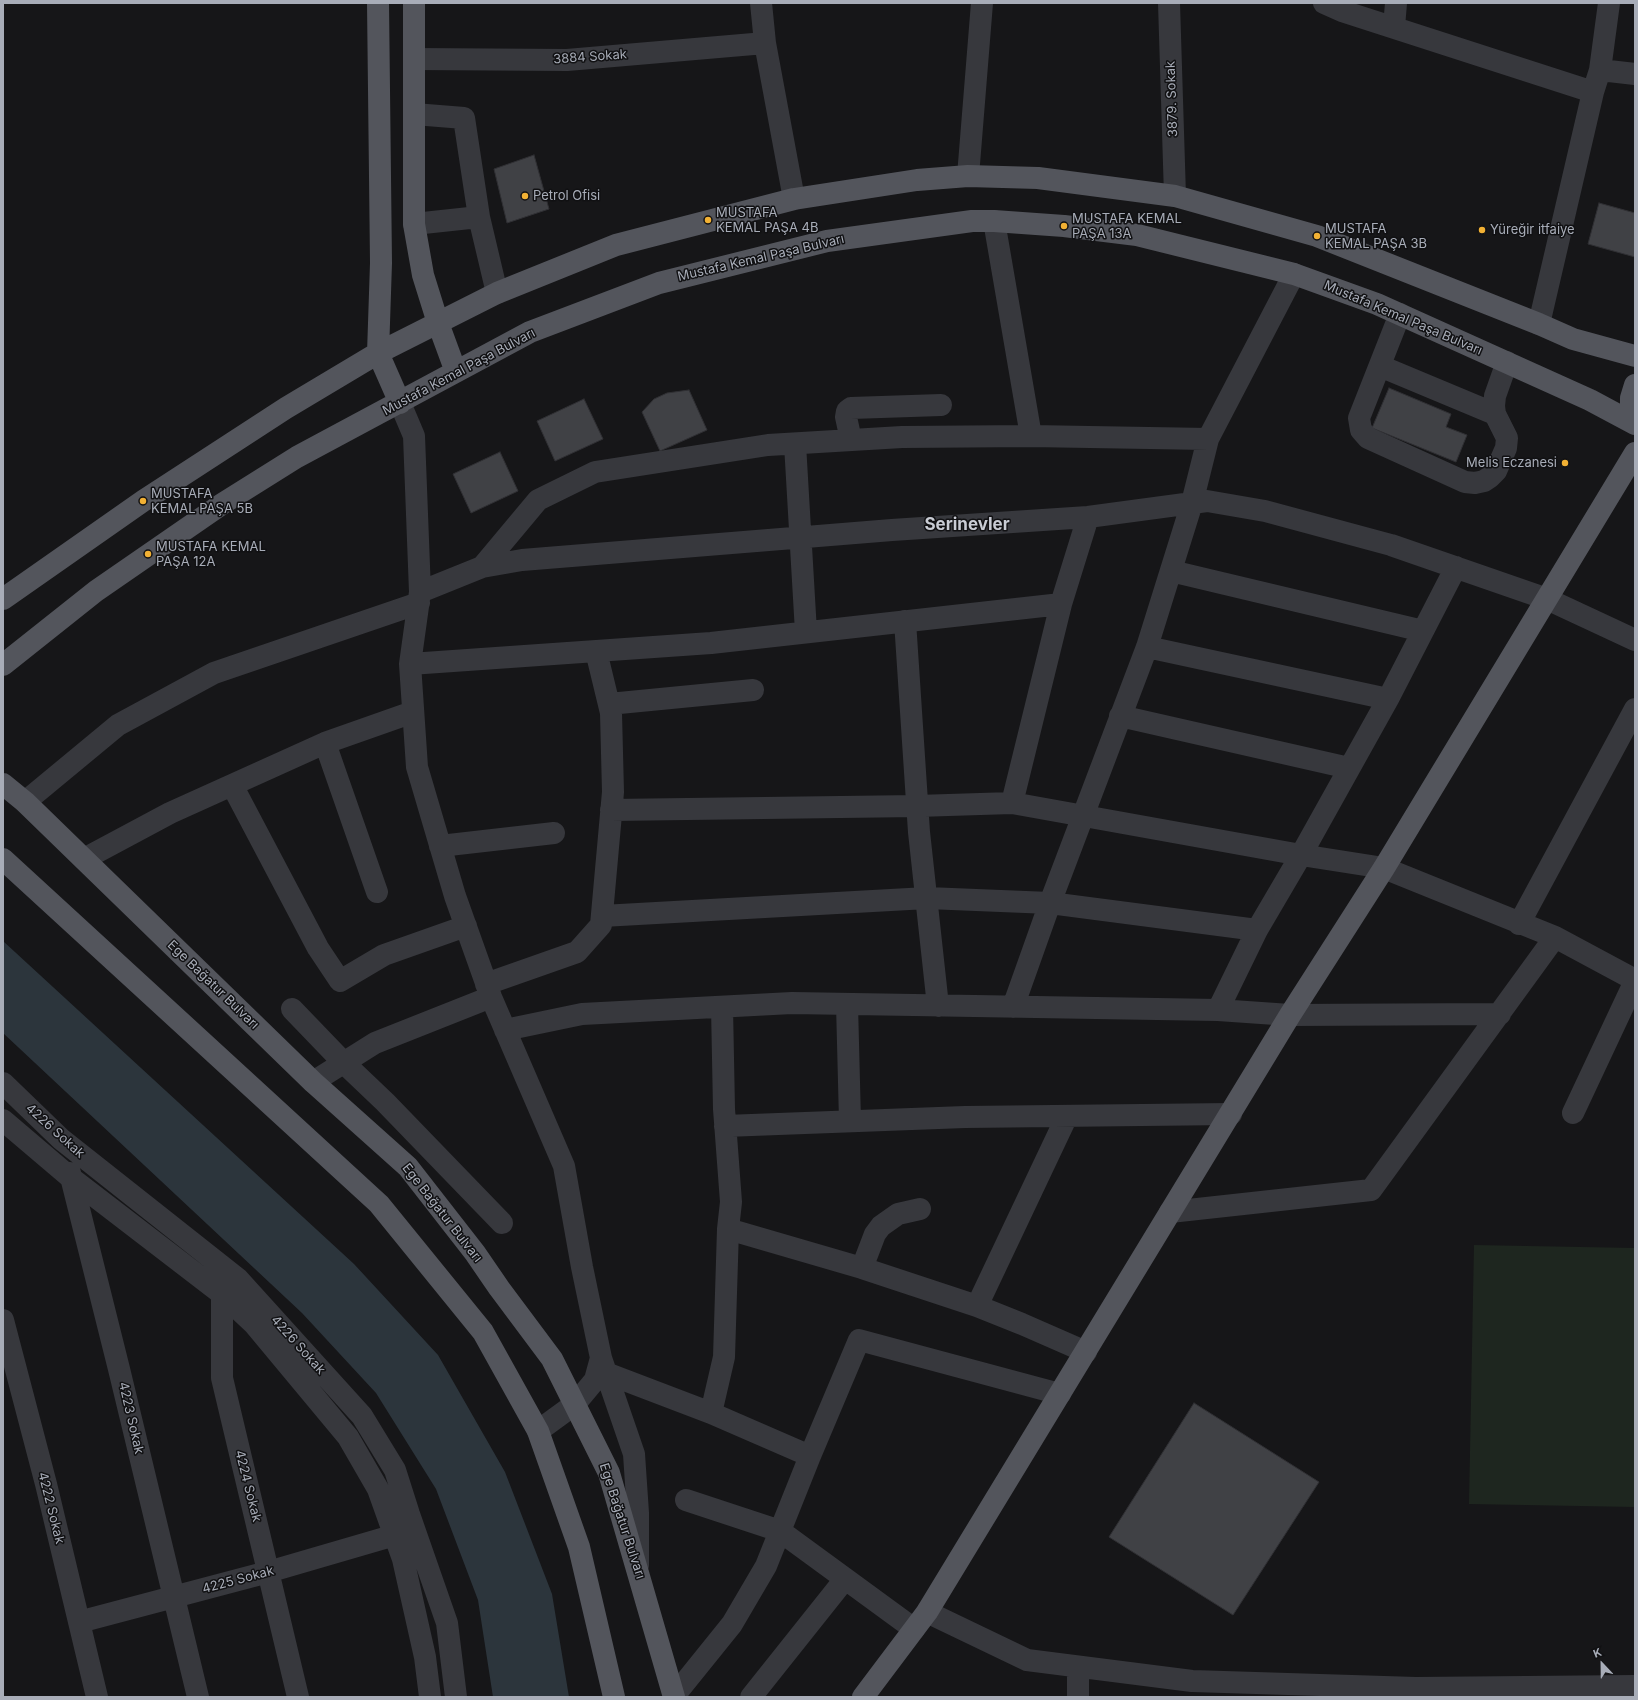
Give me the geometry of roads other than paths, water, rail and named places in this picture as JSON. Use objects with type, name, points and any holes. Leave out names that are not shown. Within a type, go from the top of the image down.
[{"type":"main road","points":[[378,3],[381,263],[378,353],[400,403]]},
{"type":"main road","points":[[414,3],[414,224],[423,274],[438,323],[456,372]]},
{"type":"main road","points":[[3,599],[143,500],[286,408],[378,353],[497,294],[616,245],[794,199],[917,180],[968,176],[1038,178],[1175,196],[1317,236],[1539,324],[1573,339],[1635,356]]},
{"type":"main road","name":"Mustafa Kemal Paşa Bulvarı","points":[[3,665],[96,591],[222,504],[297,457],[530,332],[659,283],[827,241],[972,221],[1064,226],[1137,235],[1294,274],[1377,304],[1507,362],[1635,422]]},
{"type":"main road","points":[[1635,385],[1631,398],[1632,412],[1635,422]]},
{"type":"main road","points":[[863,1697],[927,1612],[1290,1015],[1384,868],[1635,453]]},
{"type":"main road","name":"Ege Bağatur Bulvarı","points":[[3,784],[84,859],[312,1082],[408,1167],[475,1253],[552,1359],[609,1473],[674,1696]]},
{"type":"main road","points":[[3,859],[379,1204],[483,1332],[538,1431],[579,1547],[614,1697]]},
{"type":"street","points":[[761,3],[765,43],[794,199]]},
{"type":"street","points":[[968,176],[982,3]]},
{"type":"street","name":"3879. Sokak","points":[[1169,3],[1175,196]]},
{"type":"street","points":[[1324,3],[1342,11],[1593,92]]},
{"type":"street","points":[[1394,27],[1396,3]]},
{"type":"street","points":[[1539,324],[1593,92],[1600,70],[1609,3]]},
{"type":"street","name":"3884 Sokak","points":[[414,59],[567,60],[765,43]]},
{"type":"street","points":[[1600,70],[1635,74]]},
{"type":"street","points":[[414,114],[464,118],[479,217],[497,294]]},
{"type":"street","points":[[414,224],[479,217]]},
{"type":"street","points":[[994,221],[1031,436]]},
{"type":"street","points":[[1013,1006],[1050,903],[1147,647],[1192,503],[1208,439],[1294,274]]},
{"type":"street","points":[[1400,314],[1360,418],[1360,424],[1364,435],[1465,482],[1475,483],[1484,481],[1490,477],[1496,471],[1506,448],[1507,438],[1495,414],[1495,396],[1507,362]]},
{"type":"street","points":[[1380,366],[1495,414]]},
{"type":"street","points":[[400,403],[414,436],[420,598],[410,664],[417,766],[440,846],[488,991],[564,1166],[582,1267],[604,1366],[634,1454],[638,1513],[638,1572]]},
{"type":"street","points":[[851,440],[846,417],[847,411],[851,408],[941,405]]},
{"type":"street","points":[[482,567],[538,500],[594,472],[768,445],[902,437],[1031,436],[1208,439]]},
{"type":"street","points":[[794,444],[806,632]]},
{"type":"street","points":[[24,802],[118,725],[214,673],[420,598],[482,567],[522,560],[1088,517],[1207,501],[1265,510],[1391,545],[1547,599],[1635,640]]},
{"type":"street","points":[[1012,803],[1061,604],[1088,517]]},
{"type":"street","points":[[1218,1010],[1257,930],[1301,855],[1388,699],[1456,567]]},
{"type":"street","points":[[1171,571],[1423,631]]},
{"type":"street","points":[[410,664],[711,643],[1061,604]]},
{"type":"street","points":[[905,621],[917,806],[938,1006]]},
{"type":"street","points":[[1147,647],[1388,699]]},
{"type":"street","points":[[312,1082],[375,1043],[577,952],[601,926],[613,784],[611,713],[596,651]]},
{"type":"street","points":[[609,704],[752,690]]},
{"type":"street","points":[[1519,924],[1635,709]]},
{"type":"street","points":[[84,859],[170,813],[325,743],[413,712]]},
{"type":"street","points":[[1120,716],[1349,768]]},
{"type":"street","points":[[325,743],[378,892]]},
{"type":"street","points":[[232,785],[318,948],[340,981],[384,955],[466,926]]},
{"type":"street","points":[[611,810],[917,806],[1012,803],[1301,855],[1384,868],[1519,924],[1555,937],[1635,980],[1573,1113]]},
{"type":"street","points":[[440,846],[554,833]]},
{"type":"street","points":[[602,916],[927,898],[1050,903],[1257,930]]},
{"type":"street","points":[[1170,1212],[1371,1190],[1555,937]]},
{"type":"street","points":[[505,1030],[582,1014],[792,1003],[1218,1010],[1290,1015],[1500,1014]]},
{"type":"street","points":[[847,1004],[850,1121]]},
{"type":"street","points":[[711,1413],[724,1357],[728,1229],[731,1202],[725,1126],[722,1007]]},
{"type":"street","points":[[292,1009],[343,1062],[385,1102],[502,1223]]},
{"type":"street","name":"4226 Sokak","points":[[3,1083],[61,1139],[238,1279],[362,1416],[396,1470],[409,1514],[447,1623],[456,1697]]},
{"type":"street","points":[[33,1112],[6,1126],[222,1294],[254,1324],[348,1437],[378,1489],[403,1559],[425,1657],[430,1697]]},
{"type":"street","points":[[725,1126],[850,1121],[1231,1114]]},
{"type":"street","points":[[977,1306],[1067,1116]]},
{"type":"street","name":"4223 Sokak","points":[[61,1139],[119,1368],[198,1697]]},
{"type":"street","points":[[862,1268],[875,1234],[881,1226],[898,1214],[920,1209]]},
{"type":"street","points":[[728,1229],[862,1268],[977,1306],[1086,1352]]},
{"type":"street","points":[[222,1294],[238,1279]]},
{"type":"street","name":"4224 Sokak","points":[[222,1294],[222,1378],[298,1697]]},
{"type":"street","name":"4222 Sokak","points":[[3,1320],[97,1697]]},
{"type":"street","points":[[674,1696],[732,1624],[766,1566],[859,1340],[1060,1394]]},
{"type":"street","points":[[538,1431],[575,1404],[595,1380],[604,1366]]},
{"type":"street","points":[[604,1366],[810,1456]]},
{"type":"street","points":[[686,1500],[780,1531],[914,1629]]},
{"type":"street","name":"4225 Sokak","points":[[79,1622],[174,1598],[395,1535]]},
{"type":"street","points":[[751,1697],[845,1579]]},
{"type":"street","points":[[927,1612],[1027,1660],[1192,1681],[1416,1693],[1635,1686]]},
{"type":"street","points":[[1078,1667],[1078,1697]]},
{"type":"place","name":"Petrol Ofisi","points":[[525,196]]},
{"type":"place","name":"MUSTAFA KEMAL PAŞA 4B","points":[[708,220]]},
{"type":"place","name":"MUSTAFA KEMAL PAŞA 13A","points":[[1064,226]]},
{"type":"place","name":"Yüreğir itfaiye","points":[[1482,230]]},
{"type":"place","name":"MUSTAFA KEMAL PAŞA 3B","points":[[1317,236]]},
{"type":"place","name":"Melis Eczanesi","points":[[1565,463]]},
{"type":"place","name":"MUSTAFA KEMAL PAŞA 5B","points":[[143,501]]},
{"type":"place","name":"MUSTAFA KEMAL PAŞA 12A","points":[[148,554]]},
{"type":"district","name":"Serinevler","points":[[967,525]]}]
